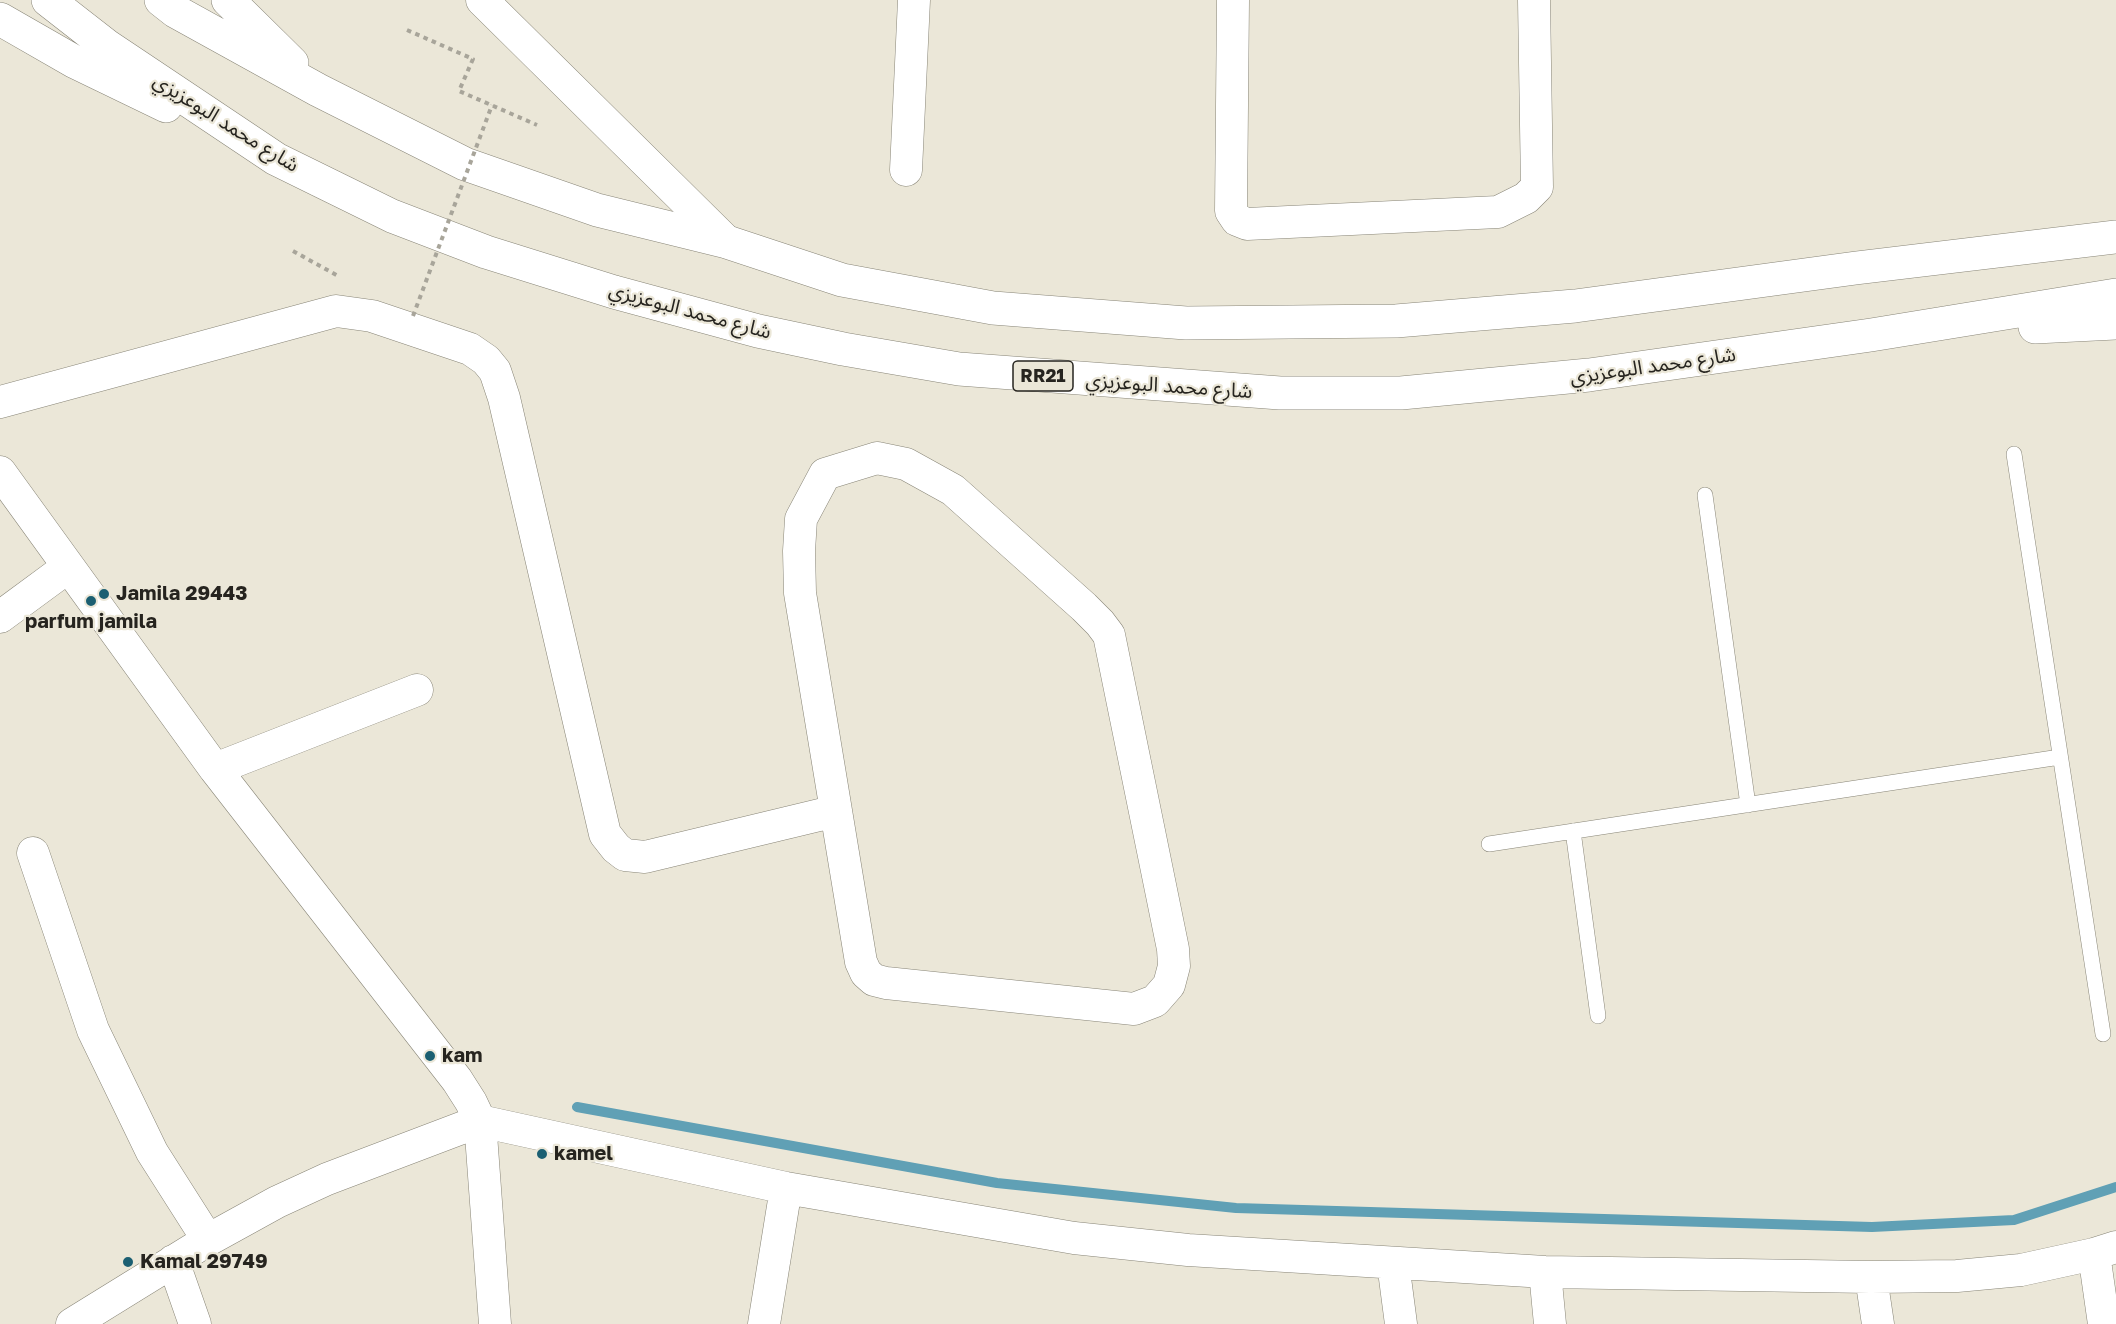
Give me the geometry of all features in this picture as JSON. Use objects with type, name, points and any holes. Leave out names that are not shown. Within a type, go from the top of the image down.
[{"type":"highway","name":"شارع محمد البوعزيزي","points":[[48,0],[107,46],[276,159],[403,220],[486,252],[604,289],[758,331],[843,349],[959,369],[1280,393],[1401,393],[1589,375],[1871,335],[2116,295]]},
{"type":"highway","points":[[161,0],[318,90],[465,164],[597,210],[727,242],[842,280],[993,308],[1186,323],[1396,321],[1575,306],[1856,268],[2116,237]]},
{"type":"highway","points":[[228,0],[318,90]]},
{"type":"highway","points":[[0,19],[75,62],[276,159]]},
{"type":"highway","points":[[1856,268],[2116,215]]},
{"type":"highway","points":[[1871,335],[2116,322]]},
{"type":"street","points":[[482,0],[727,242]]},
{"type":"street","points":[[906,170],[914,0]]},
{"type":"street","points":[[1233,0],[1231,211],[1237,220],[1247,224],[1498,212],[1526,198],[1537,187],[1534,0]]},
{"type":"street","points":[[0,402],[336,311],[372,316],[470,350],[486,360],[495,371],[504,398],[605,834],[616,848],[625,855],[645,857],[836,812]]},
{"type":"street","points":[[877,458],[906,464],[953,490],[1084,607],[1109,635],[1173,949],[1174,966],[1169,985],[1155,1000],[1134,1009],[874,980],[866,973],[861,962],[836,812],[800,593],[801,519],[825,474],[877,458]]},
{"type":"street","points":[[0,472],[215,770],[457,1080],[480,1121],[495,1324]]},
{"type":"street","points":[[0,617],[68,567]]},
{"type":"street","points":[[215,770],[417,690]]},
{"type":"street","points":[[33,852],[93,1030],[153,1152],[208,1240]]},
{"type":"street","points":[[72,1324],[208,1240],[277,1202],[327,1179],[480,1121],[786,1188],[1074,1238],[1188,1250],[1545,1272],[1871,1277],[1957,1276],[2021,1270],[2105,1251],[2104,1324]]},
{"type":"street","points":[[765,1324],[786,1188]]},
{"type":"street","points":[[173,1261],[195,1324]]},
{"type":"street","points":[[1393,1263],[1401,1324]]},
{"type":"street","points":[[1545,1272],[1550,1324]]},
{"type":"street","points":[[1871,1277],[1878,1324]]},
{"type":"lane","points":[[2014,453],[2103,1034]]},
{"type":"lane","points":[[1706,495],[1748,805]]},
{"type":"lane","points":[[1490,844],[2060,757]]},
{"type":"lane","points":[[1572,831],[1598,1016]]},
{"type":"path","points":[[407,30],[473,59],[459,91],[537,125]]},
{"type":"path","points":[[413,316],[492,105]]},
{"type":"waterway","points":[[577,1107],[997,1183],[1236,1208],[1872,1227],[2014,1220],[2116,1187]]},
{"type":"place","name":"Jamila 29443","points":[[104,594]]},
{"type":"place","name":"parfum jamila","points":[[91,601]]},
{"type":"place","name":"kam","points":[[430,1056]]},
{"type":"place","name":"kamel","points":[[542,1154]]},
{"type":"place","name":"Kamal 29749","points":[[128,1262]]}]
